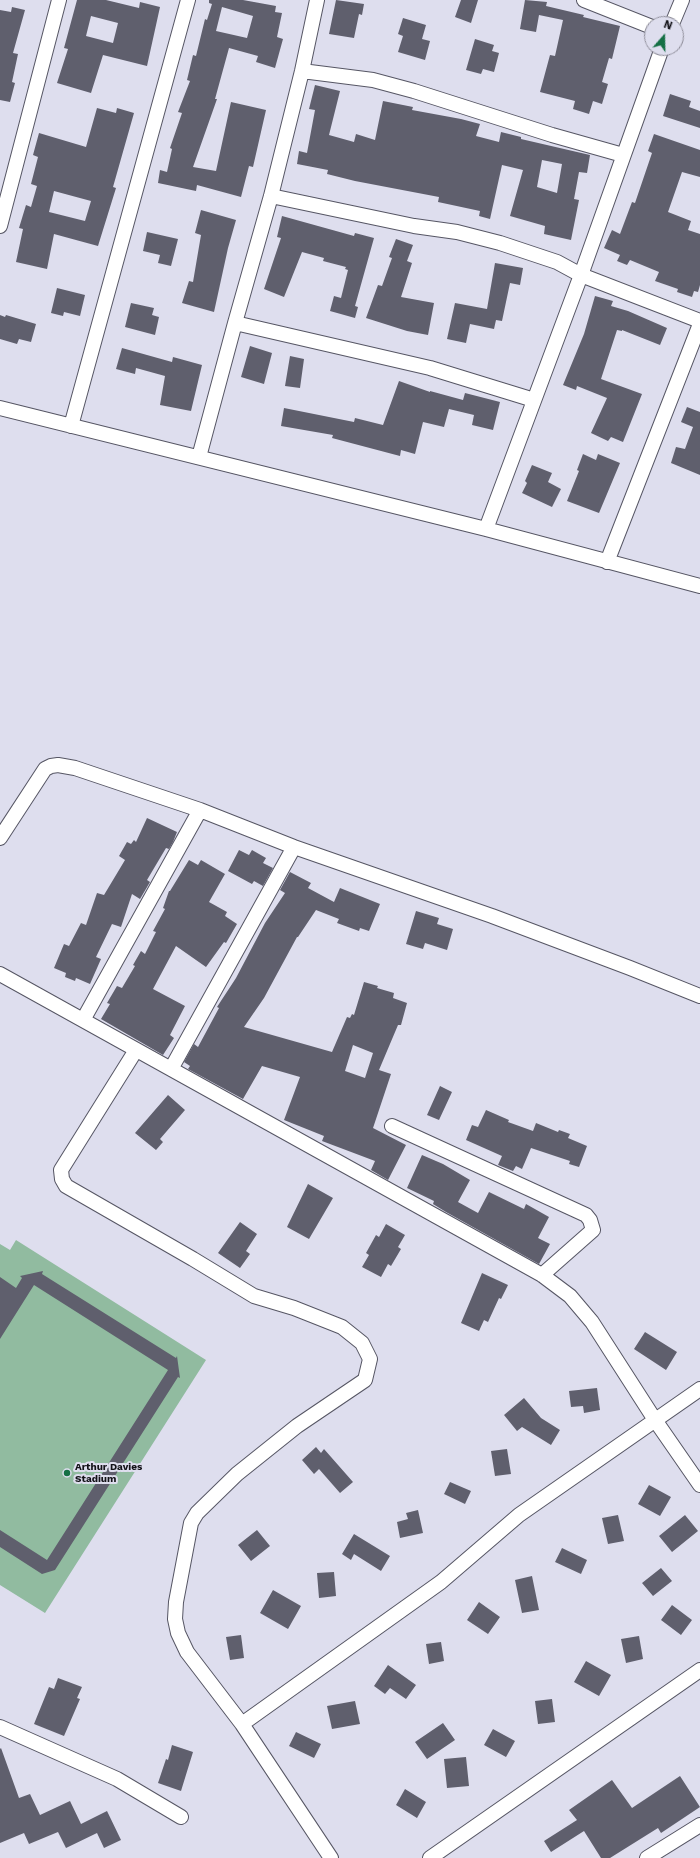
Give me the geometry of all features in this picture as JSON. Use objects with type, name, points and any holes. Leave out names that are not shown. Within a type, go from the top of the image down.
[{"type":"street","points":[[0,226],[59,0]]},
{"type":"street","points":[[71,426],[188,0]]},
{"type":"street","points":[[198,457],[271,196],[302,71],[317,0]]},
{"type":"street","points":[[584,0],[644,24]]},
{"type":"street","points":[[675,16],[682,0]]},
{"type":"street","points":[[486,528],[581,275],[659,56]]},
{"type":"street","points":[[302,71],[380,82],[414,91],[552,135],[623,155]]},
{"type":"street","points":[[271,196],[384,220],[464,234],[500,243],[557,262],[581,275],[700,321]]},
{"type":"street","points":[[235,323],[430,368],[534,400]]},
{"type":"street","points":[[607,562],[700,324]]},
{"type":"street","points":[[0,408],[486,528],[700,586]]},
{"type":"street","points":[[0,838],[45,769],[58,765],[75,768],[200,810],[294,847],[492,916],[637,970],[700,996]]},
{"type":"street","points":[[83,1020],[200,810]]},
{"type":"street","points":[[171,1069],[294,847]]},
{"type":"street","points":[[0,974],[542,1276],[570,1296],[594,1325],[655,1420],[700,1485]]},
{"type":"street","points":[[136,1050],[61,1170],[62,1179],[66,1186],[254,1296],[294,1308],[342,1327],[362,1343],[370,1359],[365,1380],[297,1426],[237,1474],[197,1513],[191,1523],[176,1602],[175,1619],[178,1632],[187,1652],[242,1724],[331,1858]]},
{"type":"street","points":[[392,1126],[586,1215],[590,1220],[593,1230],[542,1276]]},
{"type":"street","points":[[242,1724],[441,1582],[519,1515],[700,1389]]},
{"type":"street","points":[[430,1858],[700,1670]]},
{"type":"street","points":[[0,1727],[117,1778],[181,1817]]},
{"type":"street","points":[[647,1858],[700,1825]]},
{"type":"green space","name":"Arthur Davies Stadium","points":[[16,1240],[206,1360],[45,1613],[0,1585],[0,1244],[10,1250]]},
{"type":"building","points":[[77,0],[106,0],[139,8],[140,2],[160,7],[147,66],[103,55],[91,93],[57,83],[68,49],[64,48]],"holes":[[[91,16],[118,23],[113,43],[86,36]]]},
{"type":"building","points":[[209,0],[243,0],[276,6],[275,12],[282,13],[277,37],[283,39],[275,68],[256,62],[258,56],[229,48],[215,99],[217,99],[193,167],[216,171],[231,102],[266,110],[253,167],[249,166],[241,197],[197,185],[196,191],[158,183],[160,170],[167,172],[172,149],[170,148],[182,113],[178,112],[190,81],[187,80],[193,55],[196,56],[205,19],[207,20],[212,4],[209,3]],"holes":[[[222,7],[253,16],[247,38],[216,31]]]},
{"type":"building","points":[[336,0],[364,4],[362,15],[359,14],[354,38],[329,34]]},
{"type":"building","points":[[461,0],[478,0],[471,23],[455,17]]},
{"type":"building","points":[[525,0],[547,2],[546,6],[584,15],[583,17],[620,26],[612,59],[609,58],[602,82],[608,84],[602,104],[593,101],[589,114],[573,109],[575,101],[540,92],[550,55],[555,56],[563,20],[539,15],[536,32],[520,29]]},
{"type":"building","points":[[12,7],[25,10],[13,53],[18,54],[12,82],[15,83],[10,102],[0,100],[0,10],[11,12]]},
{"type":"building","points":[[403,18],[426,25],[422,39],[430,41],[425,60],[398,52],[403,36],[398,34]]},
{"type":"building","points":[[475,39],[494,45],[492,51],[499,53],[494,72],[483,69],[481,74],[466,70]]},
{"type":"building","points":[[315,85],[340,91],[329,135],[354,142],[356,134],[375,140],[383,101],[413,107],[412,110],[480,124],[476,136],[499,142],[501,132],[521,137],[521,139],[590,155],[587,173],[579,172],[574,199],[579,200],[571,240],[544,234],[545,226],[510,216],[523,170],[502,165],[490,219],[479,216],[480,211],[438,202],[439,197],[355,181],[327,174],[328,170],[297,164],[299,151],[307,153],[315,110],[309,109]],"holes":[[[542,160],[562,164],[557,193],[537,187]]]},
{"type":"building","points":[[670,94],[691,101],[689,107],[700,111],[700,128],[663,116]]},
{"type":"building","points":[[97,108],[116,113],[117,108],[134,113],[113,187],[116,188],[98,246],[54,234],[47,269],[16,262],[23,229],[19,228],[26,205],[31,207],[37,186],[31,184],[38,157],[33,155],[39,133],[86,147]],"holes":[[[54,191],[91,201],[85,221],[49,212]]]},
{"type":"building","points":[[654,134],[700,150],[700,177],[682,172],[668,212],[691,221],[688,230],[700,234],[700,285],[698,292],[694,291],[692,297],[677,292],[678,289],[655,281],[659,272],[630,260],[627,265],[617,261],[620,255],[604,248],[612,230],[620,234],[632,202],[635,203],[652,153],[648,151]]},
{"type":"building","points":[[201,210],[236,220],[228,248],[214,312],[182,303],[189,281],[193,282],[201,235],[195,233]]},
{"type":"building","points":[[282,216],[354,236],[355,233],[374,238],[355,306],[358,307],[355,318],[330,311],[334,296],[341,298],[348,270],[345,269],[346,267],[323,261],[324,258],[302,252],[284,297],[264,289],[281,238],[277,237]]},
{"type":"building","points":[[147,232],[178,239],[171,266],[158,263],[160,255],[143,251]]},
{"type":"building","points":[[396,239],[413,245],[407,261],[412,263],[401,297],[434,303],[428,335],[407,331],[366,318],[378,285],[382,286],[392,258],[389,257]]},
{"type":"building","points":[[495,263],[523,268],[520,285],[510,283],[502,321],[496,320],[494,329],[470,324],[466,343],[447,339],[455,303],[487,309]]},
{"type":"building","points":[[57,288],[85,295],[80,316],[64,312],[63,316],[51,313]]},
{"type":"building","points":[[595,296],[613,301],[611,306],[628,311],[667,328],[660,345],[622,330],[617,330],[601,379],[642,394],[623,442],[611,437],[608,441],[591,433],[607,398],[577,386],[576,390],[563,385],[584,334]]},
{"type":"building","points":[[131,303],[154,308],[152,315],[159,317],[155,335],[125,327]]},
{"type":"building","points":[[0,315],[5,317],[6,315],[36,324],[31,342],[19,339],[17,344],[0,339]]},
{"type":"building","points":[[250,346],[272,353],[264,384],[241,377]]},
{"type":"building","points":[[122,348],[172,362],[173,357],[202,365],[191,411],[160,405],[165,376],[136,368],[135,374],[116,369]]},
{"type":"building","points":[[290,356],[304,359],[300,388],[285,386]]},
{"type":"building","points":[[399,381],[430,392],[463,400],[465,393],[500,402],[493,430],[472,425],[474,415],[449,409],[444,427],[423,422],[415,454],[401,450],[400,456],[332,438],[333,435],[281,426],[284,408],[354,422],[355,418],[383,425]]},
{"type":"building","points":[[687,407],[700,412],[700,475],[671,463],[676,447],[685,449],[693,427],[681,422]]},
{"type":"building","points":[[583,454],[596,460],[598,454],[620,463],[599,513],[567,501],[579,471],[577,470]]},
{"type":"building","points":[[532,465],[552,473],[548,482],[561,489],[552,507],[522,493],[527,483],[525,481]]},
{"type":"building","points":[[147,818],[177,832],[173,842],[169,849],[166,848],[147,880],[150,882],[140,899],[132,894],[121,927],[112,924],[96,957],[101,959],[90,984],[76,978],[75,981],[65,977],[66,973],[54,968],[64,944],[69,946],[81,923],[86,925],[97,893],[104,895],[125,860],[119,856],[127,842],[131,844],[134,840],[136,842]]},
{"type":"building","points":[[239,850],[249,855],[252,850],[266,858],[263,863],[273,868],[263,886],[254,881],[252,884],[228,871]]},
{"type":"building","points":[[189,860],[198,865],[201,860],[225,874],[209,902],[227,912],[225,916],[237,924],[226,943],[224,942],[206,967],[176,946],[153,989],[185,1006],[170,1035],[174,1038],[163,1055],[101,1019],[110,1004],[107,1003],[117,986],[122,988],[135,966],[133,965],[141,951],[145,954],[156,932],[153,931],[165,909],[163,908],[169,891]]},
{"type":"building","points":[[290,872],[311,883],[308,888],[334,902],[340,888],[380,904],[369,931],[360,928],[359,931],[337,923],[339,919],[316,910],[297,937],[264,998],[244,1027],[332,1052],[347,1017],[350,1018],[352,1014],[354,1015],[364,982],[394,993],[393,998],[407,1003],[401,1025],[398,1025],[379,1070],[391,1074],[373,1128],[406,1145],[388,1180],[371,1170],[375,1161],[322,1141],[324,1136],[284,1120],[300,1077],[262,1066],[243,1099],[188,1069],[190,1066],[184,1062],[194,1044],[198,1047],[219,1008],[217,1007],[236,978],[265,923],[285,893],[280,890]],"holes":[[[353,1045],[373,1053],[365,1078],[345,1071]]]},
{"type":"building","points":[[416,911],[439,918],[437,924],[453,929],[447,950],[425,943],[423,949],[406,944]]},
{"type":"building","points":[[440,1086],[452,1092],[439,1120],[427,1115]]},
{"type":"building","points":[[168,1095],[185,1110],[160,1139],[163,1142],[156,1150],[135,1133]]},
{"type":"building","points":[[486,1110],[509,1120],[508,1122],[533,1131],[536,1123],[558,1132],[559,1130],[570,1134],[568,1138],[587,1146],[579,1167],[569,1164],[570,1161],[531,1148],[522,1169],[516,1166],[513,1171],[498,1165],[502,1156],[466,1140],[472,1125],[478,1127]]},
{"type":"building","points":[[422,1155],[443,1164],[470,1180],[458,1202],[478,1213],[489,1192],[524,1209],[526,1204],[549,1217],[538,1238],[550,1244],[539,1264],[446,1212],[433,1204],[434,1201],[407,1188]]},
{"type":"building","points":[[308,1184],[333,1198],[309,1239],[287,1227]]},
{"type":"building","points":[[240,1222],[257,1234],[246,1251],[250,1254],[240,1268],[218,1253]]},
{"type":"building","points":[[386,1224],[405,1235],[398,1247],[401,1249],[391,1266],[388,1264],[381,1277],[362,1267],[369,1255],[366,1253],[376,1235],[379,1237]]},
{"type":"building","points":[[43,1271],[42,1274],[176,1358],[177,1356],[180,1378],[178,1377],[55,1570],[42,1574],[0,1547],[0,1530],[47,1560],[168,1370],[34,1285],[0,1339],[0,1277],[16,1288],[22,1278],[20,1276]]},
{"type":"building","points":[[482,1273],[508,1285],[501,1299],[499,1298],[488,1322],[484,1320],[479,1331],[461,1323]]},
{"type":"building","points":[[645,1332],[677,1352],[666,1370],[634,1349]]},
{"type":"building","points":[[597,1388],[600,1410],[584,1413],[583,1406],[571,1407],[569,1391]]},
{"type":"building","points":[[524,1398],[541,1418],[560,1430],[551,1445],[522,1427],[517,1431],[504,1415]]},
{"type":"building","points":[[316,1447],[321,1453],[324,1449],[353,1482],[340,1493],[319,1469],[314,1474],[302,1460]]},
{"type":"building","points":[[507,1449],[511,1474],[495,1476],[491,1451]]},
{"type":"building","points":[[450,1482],[471,1491],[465,1504],[444,1494]]},
{"type":"building","points":[[649,1485],[671,1497],[660,1516],[638,1504]]},
{"type":"building","points":[[418,1510],[423,1533],[400,1538],[397,1522],[408,1519],[406,1513]]},
{"type":"building","points":[[618,1515],[624,1541],[608,1544],[602,1518]]},
{"type":"building","points":[[685,1515],[698,1531],[672,1552],[659,1536]]},
{"type":"building","points":[[257,1530],[270,1546],[251,1561],[238,1545]]},
{"type":"building","points":[[354,1534],[390,1556],[381,1571],[354,1554],[351,1560],[342,1554]]},
{"type":"building","points":[[562,1548],[587,1560],[581,1574],[555,1562]]},
{"type":"building","points":[[661,1568],[672,1581],[653,1596],[642,1583]]},
{"type":"building","points":[[334,1572],[336,1596],[319,1598],[317,1573]]},
{"type":"building","points":[[532,1576],[539,1610],[522,1613],[515,1580]]},
{"type":"building","points":[[273,1590],[301,1606],[288,1629],[260,1613]]},
{"type":"building","points":[[479,1602],[500,1617],[488,1634],[467,1620]]},
{"type":"building","points":[[672,1605],[692,1620],[681,1635],[661,1620]]},
{"type":"building","points":[[241,1635],[244,1658],[230,1660],[226,1637]]},
{"type":"building","points":[[639,1636],[643,1659],[626,1663],[621,1639]]},
{"type":"building","points":[[441,1642],[444,1661],[429,1664],[426,1644]]},
{"type":"building","points":[[586,1661],[611,1675],[599,1696],[574,1682]]},
{"type":"building","points":[[388,1665],[416,1685],[406,1699],[390,1688],[385,1694],[374,1686]]},
{"type":"building","points":[[58,1678],[82,1687],[77,1698],[80,1699],[64,1736],[34,1724],[49,1687],[54,1689]]},
{"type":"building","points":[[552,1699],[555,1722],[538,1724],[535,1701]]},
{"type":"building","points":[[355,1701],[360,1724],[332,1729],[327,1706]]},
{"type":"building","points":[[443,1723],[455,1740],[427,1759],[415,1742]]},
{"type":"building","points":[[493,1729],[515,1741],[506,1757],[484,1745]]},
{"type":"building","points":[[296,1732],[321,1744],[314,1758],[289,1746]]},
{"type":"building","points":[[172,1745],[193,1752],[181,1791],[158,1783],[166,1759],[168,1760]]},
{"type":"building","points":[[1,1748],[19,1798],[30,1794],[40,1815],[70,1801],[81,1824],[107,1811],[121,1840],[104,1848],[97,1833],[66,1848],[58,1832],[29,1844],[24,1833],[0,1843]]},
{"type":"building","points":[[466,1757],[469,1786],[447,1788],[444,1759]]},
{"type":"building","points":[[680,1776],[700,1807],[661,1833],[658,1828],[610,1858],[601,1858],[584,1831],[551,1852],[544,1841],[577,1820],[569,1810],[612,1780],[632,1808]]},
{"type":"building","points":[[405,1789],[426,1802],[417,1818],[396,1805]]},
{"type":"place","name":"Arthur Davies Stadium","points":[[67,1473]]}]
